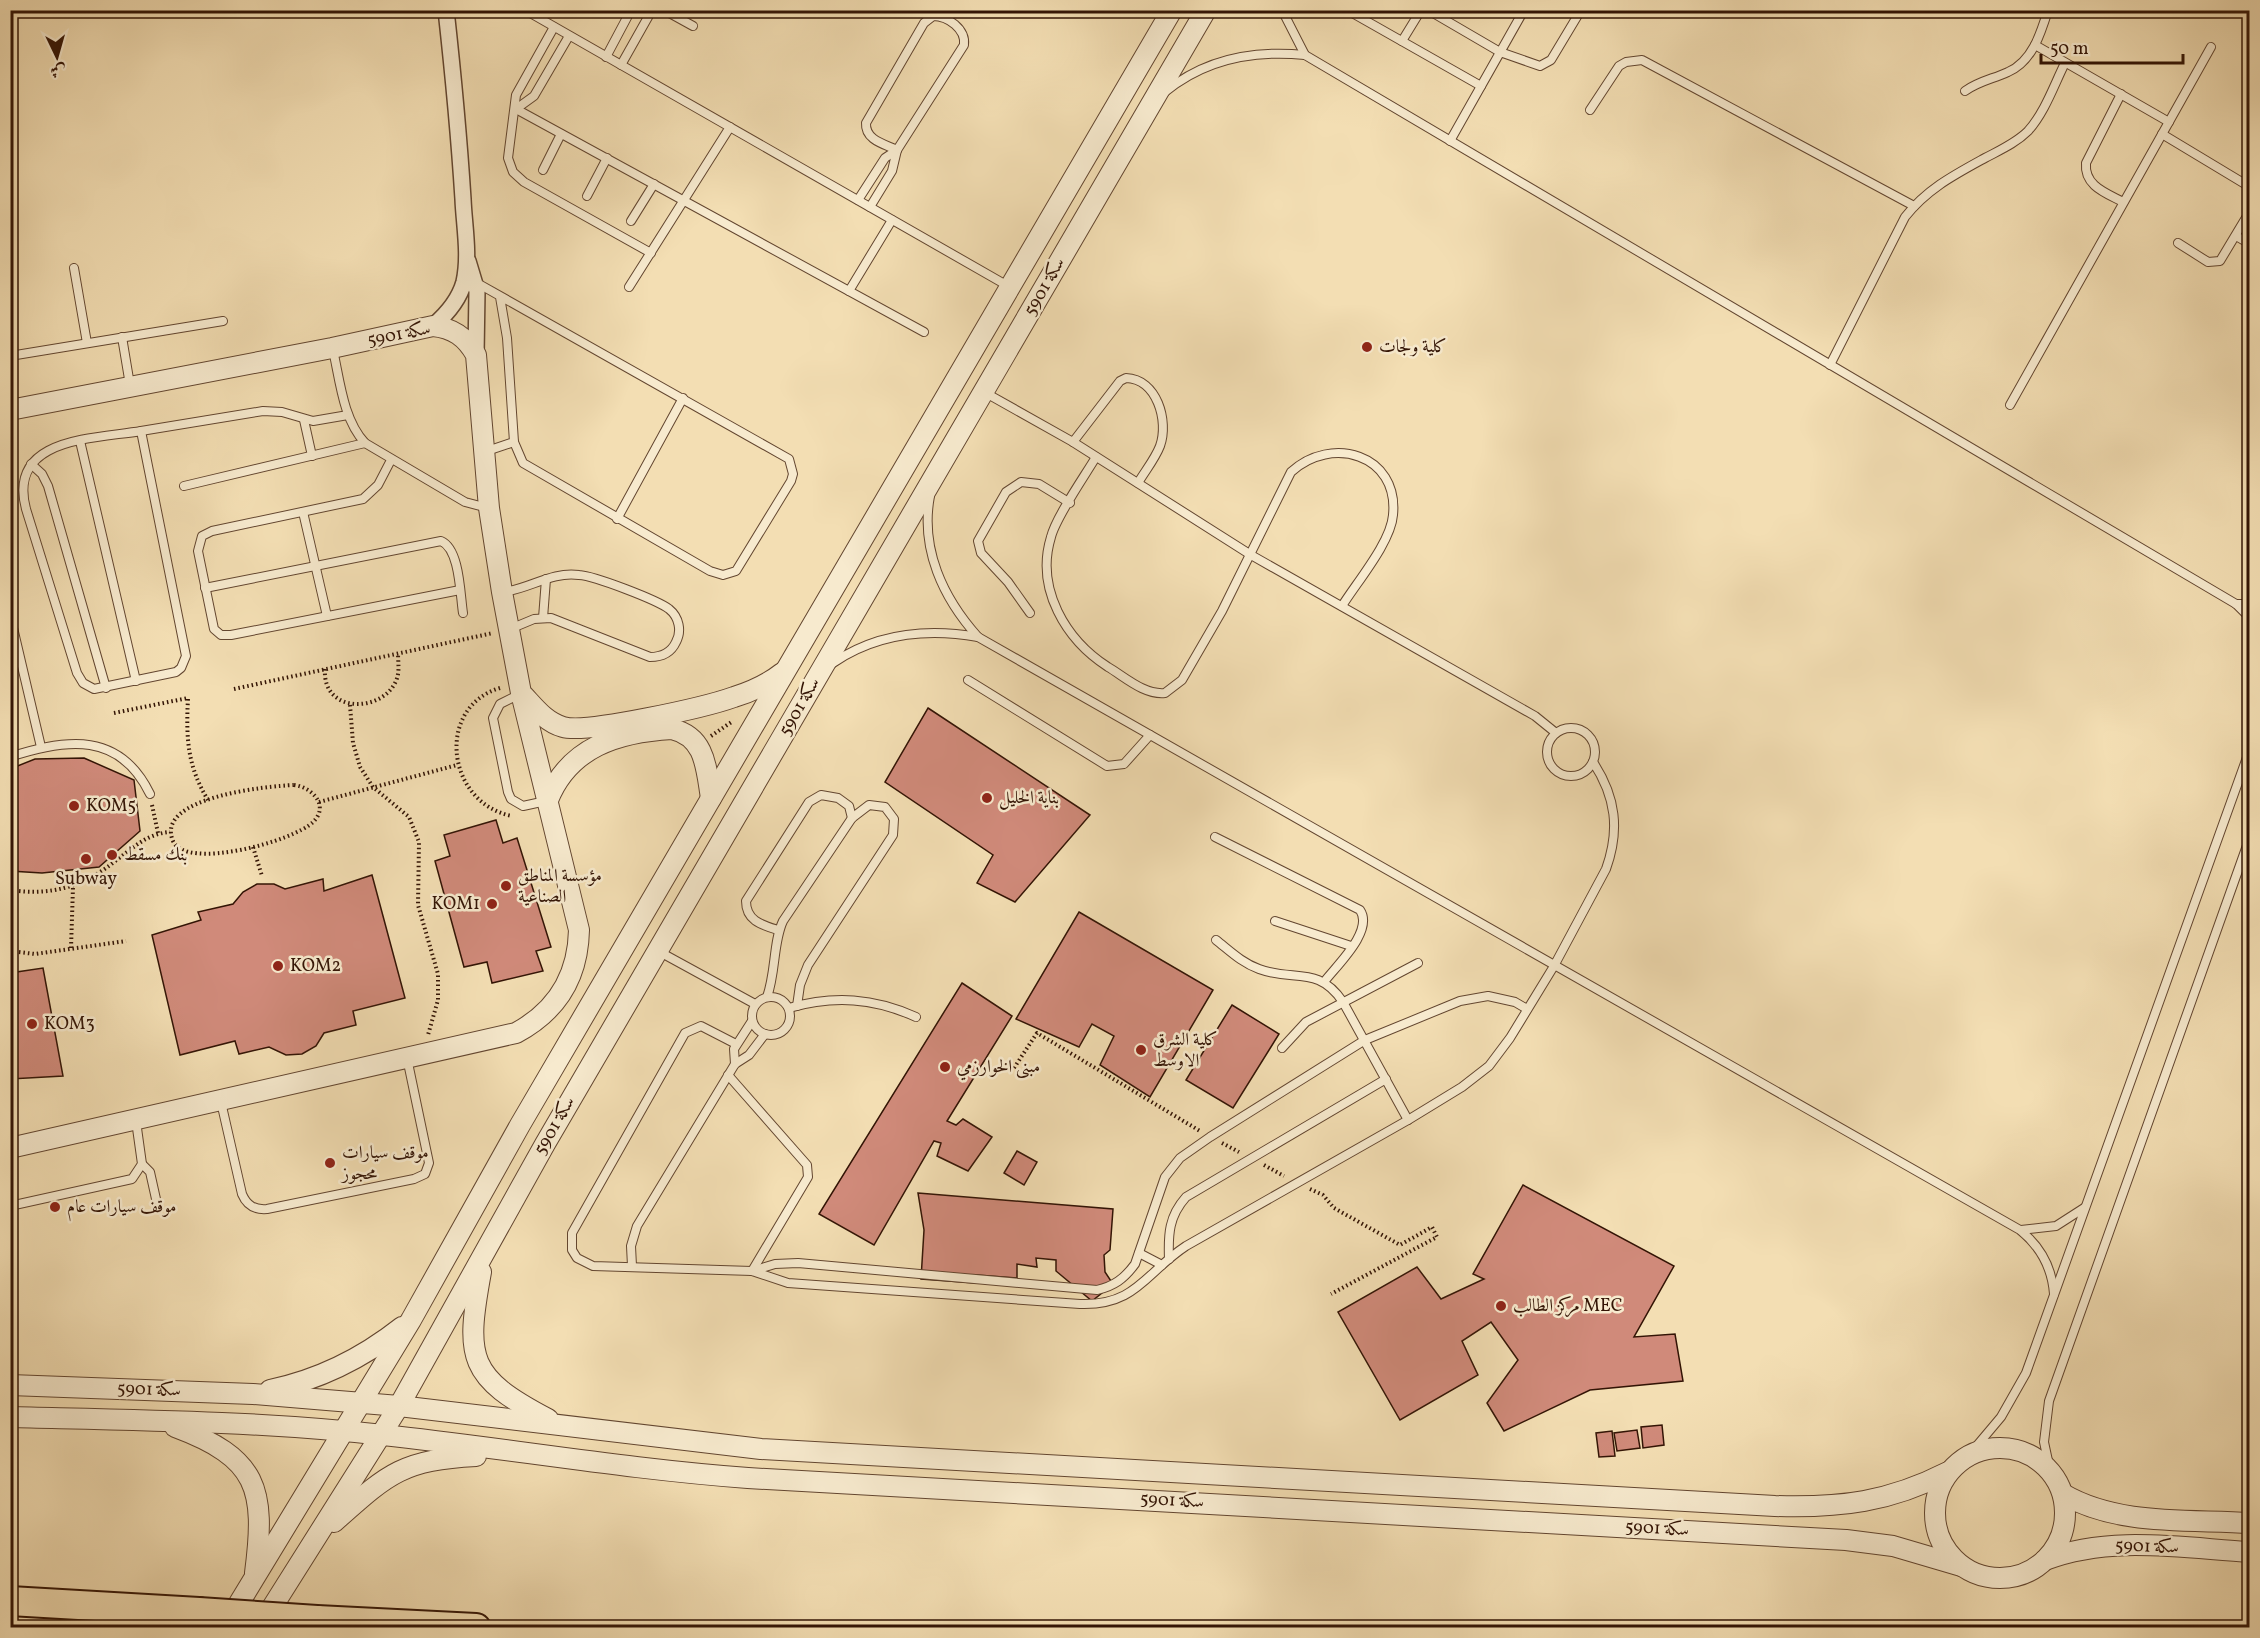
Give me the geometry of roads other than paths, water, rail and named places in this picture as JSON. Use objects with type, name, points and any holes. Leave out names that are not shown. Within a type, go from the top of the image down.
[{"type":"highway","points":[[10,1601],[476,1628]]},
{"type":"street","name":"سكة 5901","points":[[225,1628],[411,1320],[520,1125],[1172,10]]},
{"type":"street","name":"سكة 5901","points":[[260,1628],[399,1406],[545,1144],[657,950],[1206,10]]},
{"type":"street","points":[[433,326],[447,313],[458,297],[463,284],[466,259],[458,121],[448,11]]},
{"type":"street","points":[[10,1148],[501,1038],[530,1026],[555,1005],[571,977],[576,962],[579,930],[521,693],[502,592],[483,452],[476,356],[476,283],[466,259]]},
{"type":"street","name":"سكة 5901","points":[[10,410],[332,348],[433,326],[454,331],[464,338],[476,356]]},
{"type":"street","name":"سكة 5901","points":[[521,693],[551,722],[564,727],[590,729],[732,698],[762,686],[787,669]]},
{"type":"street","points":[[548,800],[571,763],[582,753],[609,740],[672,729],[691,737],[698,744],[703,754],[711,798]]},
{"type":"street","points":[[484,1257],[472,1327],[479,1363],[501,1393],[561,1426]]},
{"type":"street","points":[[253,1394],[302,1381],[333,1369],[370,1349],[411,1320]]},
{"type":"street","name":"سكة 5901","points":[[10,1385],[253,1394],[399,1406],[761,1449],[1798,1506],[1833,1506],[1881,1499],[1912,1489],[1948,1472]]},
{"type":"street","name":"سكة 5901","points":[[10,1418],[155,1420],[342,1431],[523,1454],[748,1478],[1846,1540],[1905,1549],[1961,1566]]},
{"type":"street","points":[[155,1420],[220,1447],[244,1470],[253,1484],[261,1516],[254,1580]]},
{"type":"street","points":[[1994,1448],[2019,1450],[2041,1461],[2050,1470],[2063,1494],[2066,1517],[2064,1529],[2054,1551],[2046,1560],[2024,1574],[1998,1578],[1985,1576],[1961,1566],[1943,1546],[1935,1521],[1936,1495],[1948,1472],[1970,1455],[1994,1448]]},
{"type":"street","points":[[316,1538],[375,1486],[415,1463],[446,1457],[523,1454]]},
{"type":"street","name":"سكة 5901","points":[[2063,1494],[2088,1507],[2116,1515],[2250,1523]]},
{"type":"street","name":"سكة 5901","points":[[2046,1560],[2076,1550],[2109,1545],[2250,1552]]},
{"type":"lane","points":[[525,10],[1010,287]]},
{"type":"lane","points":[[606,57],[631,10]]},
{"type":"lane","points":[[621,65],[652,10]]},
{"type":"lane","points":[[664,10],[693,26]]},
{"type":"lane","points":[[1282,10],[1305,55]]},
{"type":"lane","points":[[1347,10],[1481,86]]},
{"type":"lane","points":[[1402,41],[1421,10]]},
{"type":"lane","points":[[1428,10],[1500,52],[1534,66],[1546,64],[1554,55],[1581,10]]},
{"type":"lane","points":[[1450,141],[1524,10]]},
{"type":"lane","points":[[1965,91],[1974,84],[2017,67],[2035,45],[2048,10]]},
{"type":"lane","points":[[870,207],[892,171],[897,150],[963,49],[965,40],[962,31],[941,16],[933,16],[926,20],[866,123],[866,129],[872,138],[897,150]]},
{"type":"lane","points":[[554,27],[518,88],[508,158],[518,177],[651,253]]},
{"type":"lane","points":[[516,109],[534,96],[569,36]]},
{"type":"lane","points":[[2035,45],[2169,122]]},
{"type":"lane","points":[[2010,405],[2211,47]]},
{"type":"lane","points":[[1152,102],[1191,75],[1235,58],[1282,53],[1305,55],[2236,604],[2250,618]]},
{"type":"lane","points":[[1590,110],[1619,66],[1626,62],[1642,60],[1914,206]]},
{"type":"lane","points":[[1830,364],[1905,218],[1914,206],[1936,186],[2008,146],[2028,131],[2042,110],[2065,63]]},
{"type":"lane","points":[[2121,94],[2085,169],[2086,176],[2095,186],[2123,202]]},
{"type":"lane","points":[[516,109],[924,332]]},
{"type":"lane","points":[[629,287],[730,127]]},
{"type":"lane","points":[[543,170],[561,134]]},
{"type":"lane","points":[[2162,134],[2250,187]]},
{"type":"lane","points":[[858,200],[885,158],[897,150]]},
{"type":"lane","points":[[587,196],[607,158]]},
{"type":"lane","points":[[631,221],[654,184]]},
{"type":"lane","points":[[2178,243],[2208,262],[2216,263],[2223,258],[2250,211]]},
{"type":"lane","points":[[849,291],[892,220]]},
{"type":"lane","points":[[2236,236],[2250,244]]},
{"type":"lane","points":[[74,268],[87,343]]},
{"type":"lane","points":[[476,283],[783,453],[792,466],[791,482],[741,566],[730,574],[716,574],[529,469],[519,457],[514,442],[507,338],[500,297]]},
{"type":"lane","points":[[10,356],[223,321]]},
{"type":"lane","points":[[122,337],[131,387]]},
{"type":"lane","points":[[332,348],[348,415],[365,443],[465,502],[489,508]]},
{"type":"lane","points":[[1073,442],[1120,381],[1126,378],[1139,381],[1155,397],[1163,424],[1159,449],[1138,483]]},
{"type":"lane","points":[[984,392],[1073,442],[1251,555],[1535,716],[1556,733]]},
{"type":"lane","points":[[617,519],[683,398]]},
{"type":"lane","points":[[141,431],[186,656],[181,668],[176,672],[106,688],[88,687],[77,673],[23,498],[23,486],[31,464],[48,449],[80,441],[141,431],[263,411],[282,412],[304,420],[322,421],[348,415]]},
{"type":"lane","points":[[304,420],[312,456]]},
{"type":"lane","points":[[80,441],[136,681]]},
{"type":"lane","points":[[483,452],[514,442]]},
{"type":"lane","points":[[184,486],[365,443]]},
{"type":"lane","points":[[1096,457],[1051,536],[1049,584],[1056,609],[1070,633],[1088,654],[1150,693],[1165,693],[1178,686],[1251,555],[1291,472],[1315,455],[1329,452],[1358,455],[1381,473],[1389,486],[1393,514],[1383,542],[1342,606]]},
{"type":"lane","points":[[391,460],[378,485],[363,499],[212,531],[202,536],[197,546],[212,625],[221,635],[460,590]]},
{"type":"lane","points":[[31,464],[42,474],[48,486],[106,688]]},
{"type":"lane","points":[[933,478],[928,527],[937,575],[961,618],[978,637],[2020,1230],[2034,1242],[2045,1258],[2050,1269],[2054,1294]]},
{"type":"lane","points":[[1030,612],[1008,582],[981,553],[979,535],[1006,492],[1021,482],[1039,484],[1070,503]]},
{"type":"lane","points":[[303,512],[327,616]]},
{"type":"lane","points":[[205,588],[441,541],[447,544],[454,554],[463,613]]},
{"type":"lane","points":[[502,592],[525,588],[564,574],[582,575],[663,605],[678,622],[676,644],[664,654],[650,657],[558,621],[543,618],[509,630]]},
{"type":"lane","points":[[543,618],[546,579]]},
{"type":"lane","points":[[2236,604],[2250,604]]},
{"type":"lane","points":[[10,615],[41,747]]},
{"type":"lane","points":[[821,671],[862,646],[884,639],[931,632],[978,637]]},
{"type":"lane","points":[[968,680],[1107,766],[1124,764],[1150,735]]},
{"type":"lane","points":[[521,693],[500,704],[494,718],[508,792],[511,799],[523,806],[548,800]]},
{"type":"lane","points":[[1574,728],[1590,736],[1596,754],[1593,762],[1581,775],[1564,776],[1550,765],[1547,748],[1556,733],[1574,728]]},
{"type":"lane","points":[[10,757],[41,747],[73,742],[109,750],[138,773],[150,794]]},
{"type":"lane","points":[[1970,1455],[1992,1430],[2019,1388],[2250,748]]},
{"type":"lane","points":[[736,1044],[700,1026],[685,1033],[572,1233],[572,1250],[584,1263],[752,1271],[788,1283],[1096,1305],[1125,1297],[1138,1289],[1162,1265],[1186,1246],[1408,1120],[1462,1087],[1490,1066],[1554,966],[1606,869],[1612,853],[1615,822],[1613,806],[1606,783],[1593,762]]},
{"type":"lane","points":[[778,930],[753,920],[746,908],[747,901],[809,802],[821,795],[838,798],[849,806],[852,818]]},
{"type":"lane","points":[[752,1021],[765,1034],[777,1034],[787,1026],[808,965],[895,827],[891,812],[877,804],[862,808],[852,818],[778,930],[774,975],[766,997]]},
{"type":"lane","points":[[1215,837],[1360,910],[1365,922],[1364,928],[1324,982]]},
{"type":"lane","points":[[2050,1470],[2044,1435],[2049,1401],[2250,837]]},
{"type":"lane","points":[[1275,921],[1351,946]]},
{"type":"lane","points":[[1216,940],[1238,958],[1260,970],[1306,975],[1324,982],[1343,1002],[1408,1120]]},
{"type":"lane","points":[[657,950],[755,1004]]},
{"type":"lane","points":[[1282,1048],[1306,1022],[1418,963]]},
{"type":"lane","points":[[735,1064],[736,1044],[752,1021],[755,1004],[766,997],[780,998],[793,1007],[821,1000],[854,999],[886,1005],[916,1017]]},
{"type":"lane","points":[[752,1271],[774,1264],[798,1263],[1097,1290],[1119,1282],[1135,1264],[1160,1188],[1180,1158],[1365,1041],[1474,997],[1502,998],[1527,1009]]},
{"type":"lane","points":[[632,1266],[631,1246],[638,1226],[735,1064],[750,1055],[765,1034]]},
{"type":"lane","points":[[221,1101],[242,1194],[254,1208],[267,1209],[414,1179],[424,1174],[429,1163],[407,1058]]},
{"type":"lane","points":[[728,1075],[807,1165],[809,1171],[808,1177],[752,1271]]},
{"type":"lane","points":[[1169,1259],[1170,1225],[1173,1215],[1186,1197],[1386,1080]]},
{"type":"lane","points":[[10,1206],[127,1182],[137,1175],[142,1164],[136,1120]]},
{"type":"lane","points":[[142,1164],[150,1172],[156,1199]]},
{"type":"lane","points":[[2020,1230],[2056,1226],[2086,1205]]},
{"type":"lane","points":[[1139,1253],[1162,1265]]},
{"type":"place","name":"كلية ولجات","points":[[1367,347]]},
{"type":"place","name":"بناية الخليل","points":[[987,798]]},
{"type":"place","name":"KOM5","points":[[74,806]]},
{"type":"place","name":"بنك مسقط","points":[[112,855]]},
{"type":"place","name":"Subway","points":[[86,859]]},
{"type":"place","name":"مؤسسة المناطق الصناعية","points":[[506,886]]},
{"type":"place","name":"KOM1","points":[[492,904]]},
{"type":"place","name":"KOM2","points":[[278,966]]},
{"type":"place","name":"KOM3","points":[[32,1024]]},
{"type":"place","name":"كلية الشرق الاوسط","points":[[1141,1050]]},
{"type":"place","name":"مبنى الخوارزمي","points":[[945,1067]]},
{"type":"place","name":"موقف سيارات محجوز","points":[[330,1163]]},
{"type":"place","name":"موقف سيارات عام","points":[[55,1207]]},
{"type":"place","name":"مركز الطالب MEC","points":[[1501,1306]]}]
